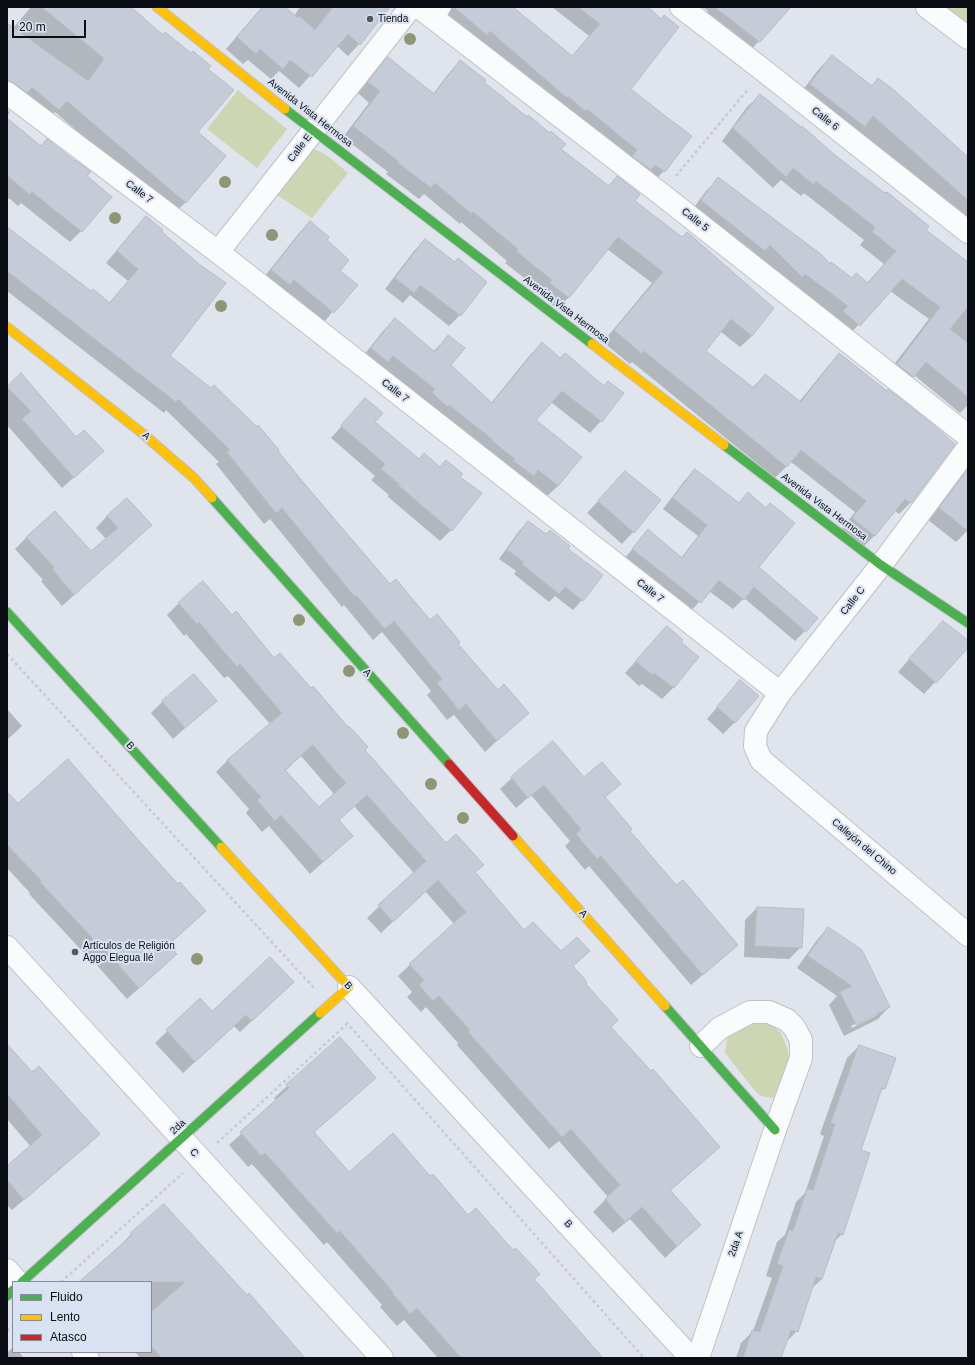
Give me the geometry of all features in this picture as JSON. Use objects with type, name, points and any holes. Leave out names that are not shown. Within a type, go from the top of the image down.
[{"type":"street","name":"Avenida Vista Hermosa","points":[[158,7],[313,131],[881,565],[968,624]]},
{"type":"street","name":"Calle E","points":[[218,252],[411,7]]},
{"type":"street","name":"Calle 5","points":[[419,7],[441,14],[661,194],[968,436]]},
{"type":"street","name":"Calle 6","points":[[681,7],[968,232]]},
{"type":"street","points":[[927,7],[968,38]]},
{"type":"street","name":"Calle 7","points":[[7,93],[218,252],[780,693]]},
{"type":"street","name":"A","points":[[7,327],[142,433],[194,478],[775,1130]]},
{"type":"street","name":"Calle C","points":[[760,760],[756,746],[756,731],[780,693],[881,565],[968,448]]},
{"type":"street","name":"B","points":[[7,612],[349,987],[691,1358]]},
{"type":"street","name":"Callejón del Chino","points":[[760,760],[966,928]]},
{"type":"street","name":"C","points":[[7,947],[382,1358]]},
{"type":"street","name":"2da","points":[[23,1281],[349,987]]},
{"type":"street","points":[[701,1046],[720,1028],[750,1012],[769,1012],[787,1020],[794,1027],[801,1040],[801,1058],[775,1130]]},
{"type":"street","name":"2da A","points":[[698,1358],[775,1130]]},
{"type":"street","points":[[7,1270],[17,1281]]},
{"type":"path","points":[[661,194],[763,70]]},
{"type":"green space","points":[[942,7],[968,7],[968,26]]},
{"type":"green space","points":[[238,90],[287,129],[257,168],[207,129]]},
{"type":"green space","points":[[310,149],[314,149],[325,154],[348,173],[312,218],[276,194]]},
{"type":"green space","points":[[753,1021],[769,1023],[781,1033],[787,1048],[790,1064],[782,1093],[774,1098],[761,1096],[756,1092],[725,1053],[727,1039],[734,1031]]},
{"type":"building","points":[[42,7],[131,7],[163,35],[165,32],[191,53],[193,51],[211,66],[208,69],[234,90],[198,132],[226,156],[186,203],[67,101],[59,110],[32,87],[27,93],[14,83],[7,81],[7,23],[88,81],[104,59]]},
{"type":"building","points":[[263,7],[285,7],[298,18],[299,16],[315,30],[333,7],[390,7],[360,45],[348,34],[312,77],[290,60],[283,69],[260,49],[256,54],[237,37]]},
{"type":"building","points":[[454,7],[513,7],[572,56],[600,24],[578,7],[648,7],[661,19],[664,15],[679,27],[631,89],[692,136],[665,172],[655,165],[651,170],[632,156],[637,150],[587,109],[585,111],[568,96],[567,98],[490,31],[487,35]]},
{"type":"building","points":[[715,7],[791,7],[760,42]]},
{"type":"building","points":[[832,55],[872,86],[878,78],[894,90],[968,157],[968,200],[873,116],[865,127],[810,84]]},
{"type":"building","points":[[388,57],[434,94],[460,60],[486,80],[484,82],[527,117],[528,115],[550,133],[551,131],[566,144],[561,149],[609,186],[617,176],[640,194],[635,201],[682,237],[687,232],[774,308],[752,336],[731,319],[706,351],[754,388],[765,374],[801,402],[839,353],[931,423],[955,444],[911,503],[905,499],[875,536],[852,518],[866,501],[801,450],[787,467],[644,351],[642,354],[614,330],[663,272],[618,237],[569,298],[550,283],[552,280],[516,251],[518,249],[473,212],[472,214],[435,183],[431,188],[353,126],[380,91],[368,82]]},
{"type":"building","points":[[760,94],[801,127],[802,126],[836,156],[885,193],[887,192],[929,226],[926,230],[968,262],[968,307],[950,329],[968,343],[968,397],[926,362],[914,377],[897,364],[940,307],[902,279],[860,326],[843,311],[848,306],[805,274],[802,277],[770,245],[765,251],[701,200],[718,177],[822,255],[830,264],[831,262],[852,278],[856,273],[868,283],[896,251],[872,232],[875,227],[816,181],[814,185],[793,168],[786,177],[733,128]]},
{"type":"building","points":[[7,118],[41,146],[47,139],[91,172],[87,176],[112,197],[82,232],[32,192],[30,195],[7,175]]},
{"type":"building","points":[[146,216],[199,264],[226,283],[170,356],[211,388],[214,385],[257,427],[258,425],[307,487],[390,584],[396,579],[430,620],[437,614],[460,642],[458,644],[498,690],[504,684],[529,713],[497,741],[466,704],[459,710],[437,683],[442,679],[394,621],[385,629],[356,595],[354,596],[282,508],[276,513],[227,452],[230,450],[178,399],[176,402],[7,271],[7,227],[91,291],[93,289],[110,303],[138,269],[117,251]]},
{"type":"building","points":[[310,221],[329,237],[327,240],[349,260],[340,271],[358,285],[334,313],[294,280],[290,285],[271,270]]},
{"type":"building","points":[[425,239],[455,262],[458,258],[487,282],[461,316],[420,285],[414,293],[395,278]]},
{"type":"building","points":[[395,318],[435,352],[448,335],[465,348],[451,365],[492,403],[542,342],[560,358],[565,353],[604,386],[608,381],[624,393],[602,422],[562,391],[536,420],[582,457],[558,486],[538,470],[534,476],[513,461],[515,459],[449,405],[447,407],[432,392],[435,389],[393,356],[388,362],[371,348]]},
{"type":"building","points":[[21,373],[76,437],[84,430],[104,451],[74,478],[22,419],[31,411],[7,387]]},
{"type":"building","points":[[365,398],[383,413],[375,422],[419,459],[424,453],[440,467],[446,460],[463,474],[460,477],[482,493],[452,531],[381,469],[385,464],[341,426]]},
{"type":"building","points":[[695,469],[739,503],[748,492],[766,508],[770,503],[795,523],[759,567],[818,618],[806,632],[754,587],[744,600],[719,580],[701,603],[632,549],[648,529],[682,558],[707,525],[673,498]]},
{"type":"building","points":[[968,469],[968,531],[939,508]]},
{"type":"building","points":[[625,471],[661,500],[634,533],[598,501]]},
{"type":"building","points":[[127,498],[152,525],[74,595],[52,569],[54,567],[26,537],[55,511],[91,551],[118,528],[107,516]]},
{"type":"building","points":[[528,521],[546,534],[550,530],[570,546],[568,549],[603,575],[583,601],[565,587],[559,594],[522,564],[524,562],[507,550]]},
{"type":"building","points":[[203,581],[232,615],[236,611],[274,658],[280,653],[311,688],[313,686],[348,727],[349,726],[368,747],[365,750],[446,843],[456,834],[484,865],[475,872],[524,930],[533,922],[561,951],[577,937],[590,951],[573,966],[587,982],[586,984],[618,1020],[611,1027],[651,1071],[653,1069],[720,1147],[670,1190],[701,1225],[677,1246],[642,1207],[625,1222],[605,1199],[620,1185],[571,1129],[562,1137],[468,1032],[470,1030],[439,996],[433,1001],[419,985],[424,980],[409,964],[466,912],[438,880],[393,922],[378,905],[426,861],[367,795],[339,820],[353,836],[323,862],[281,815],[275,821],[257,800],[261,797],[227,760],[282,713],[240,664],[237,667],[199,622],[197,624],[178,603]],"holes":[[[313,745],[346,783],[319,807],[285,770]]]},
{"type":"building","points":[[943,621],[968,640],[968,648],[936,683],[909,659]]},
{"type":"building","points":[[667,626],[683,640],[681,642],[699,657],[674,688],[654,673],[652,675],[636,661]]},
{"type":"building","points":[[194,674],[217,701],[185,728],[162,701]]},
{"type":"building","points":[[740,680],[759,696],[735,723],[717,707]]},
{"type":"building","points":[[553,741],[584,777],[602,762],[621,784],[605,797],[632,829],[630,831],[676,885],[683,880],[738,945],[703,975],[601,856],[597,859],[576,834],[581,829],[544,785],[528,798],[511,777]]},
{"type":"building","points":[[68,759],[178,884],[180,882],[206,911],[168,945],[177,954],[139,988],[98,942],[97,943],[40,882],[41,880],[7,845],[7,792],[18,803]]},
{"type":"building","points":[[757,907],[804,909],[802,948],[755,946]]},
{"type":"building","points":[[828,927],[862,950],[890,1007],[856,1025],[840,992],[852,986],[808,956]]},
{"type":"building","points":[[270,957],[294,982],[252,1021],[246,1015],[195,1062],[166,1030],[200,998],[212,1011]]},
{"type":"building","points":[[340,1037],[376,1078],[314,1132],[349,1172],[393,1133],[430,1176],[433,1174],[468,1215],[476,1208],[513,1250],[516,1248],[540,1274],[534,1279],[603,1358],[461,1358],[417,1308],[410,1314],[340,1231],[337,1233],[265,1153],[261,1156],[240,1132],[289,1088],[286,1085]]},
{"type":"building","points":[[7,1044],[32,1072],[39,1066],[100,1134],[24,1200],[7,1180],[7,1166],[42,1135],[7,1094]]},
{"type":"building","points":[[859,1045],[896,1058],[885,1089],[882,1088],[861,1150],[870,1153],[843,1235],[838,1233],[822,1279],[816,1277],[798,1332],[791,1330],[781,1358],[743,1358],[752,1330],[760,1332],[783,1266],[777,1264],[789,1230],[793,1231],[807,1189],[813,1190],[835,1124],[831,1123]]},
{"type":"building","points":[[164,1204],[247,1295],[249,1293],[305,1358],[162,1358],[152,1347],[152,1311],[185,1282],[80,1281],[132,1235],[131,1233]]},
{"type":"traffic: fast","points":[[285,109],[592,344]]},
{"type":"traffic: fast","points":[[724,445],[881,565],[968,623]]},
{"type":"traffic: fast","points":[[212,498],[449,764]]},
{"type":"traffic: fast","points":[[7,612],[221,847]]},
{"type":"traffic: fast","points":[[665,1006],[775,1130]]},
{"type":"traffic: fast","points":[[23,1281],[320,1013]]},
{"type":"traffic: fast","points":[[7,1296],[12,1291]]},
{"type":"traffic: slow","points":[[157,7],[285,109]]},
{"type":"traffic: slow","points":[[7,327],[142,433],[194,478],[212,498]]},
{"type":"traffic: slow","points":[[592,344],[724,445]]},
{"type":"traffic: slow","points":[[513,836],[665,1006]]},
{"type":"traffic: slow","points":[[221,847],[349,987],[320,1013]]},
{"type":"traffic: jam","points":[[449,764],[513,836]]},
{"type":"place","name":"Tienda","points":[[370,19]]},
{"type":"place","name":"Artículos de Religión Aggo Elegua Ilé","points":[[75,952]]}]
